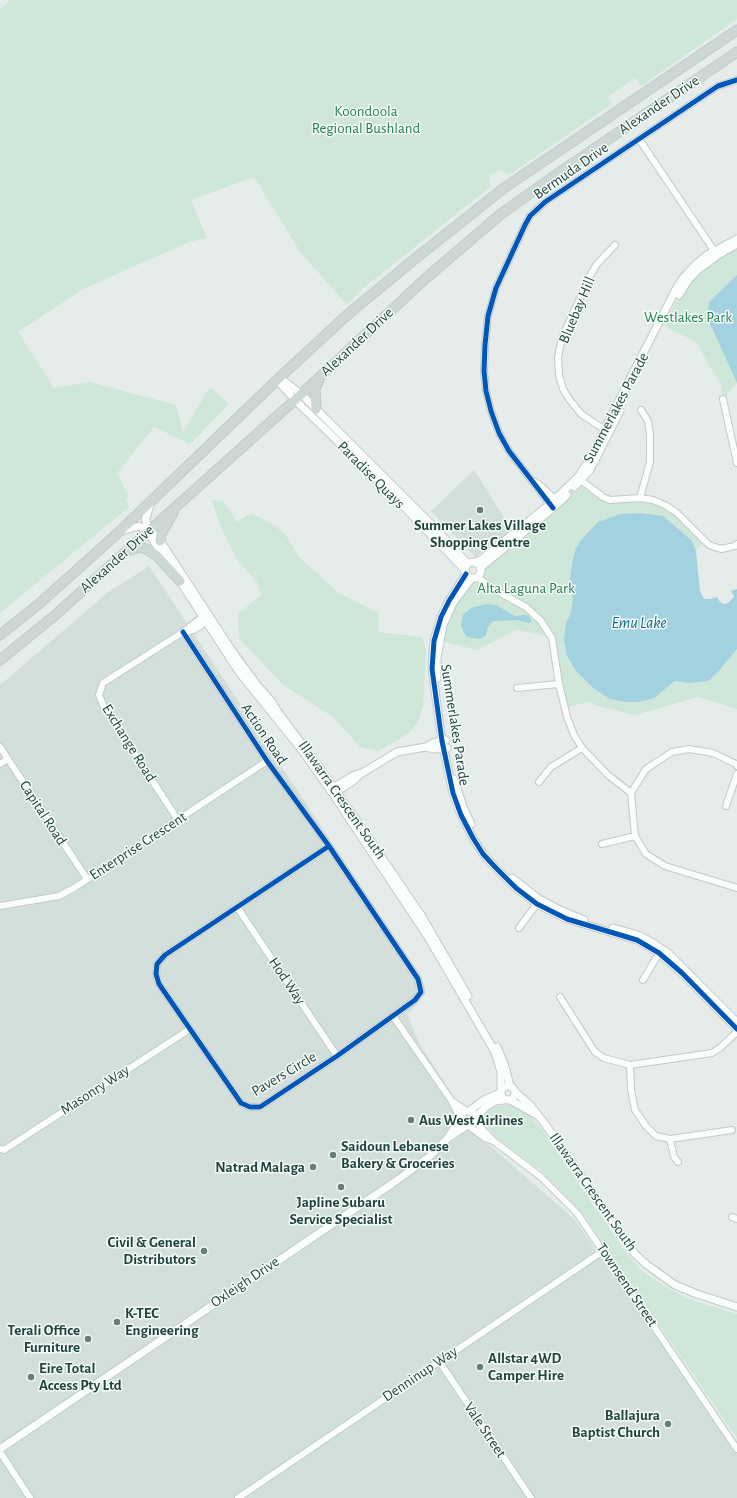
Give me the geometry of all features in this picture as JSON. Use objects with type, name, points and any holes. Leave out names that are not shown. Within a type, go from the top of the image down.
[{"type":"main road","name":"Alexander Drive","points":[[0,635],[40,603],[119,532],[278,379],[358,307],[416,258],[504,188],[737,30]]},
{"type":"main road","name":"Alexander Drive","points":[[0,660],[53,617],[298,397],[425,279],[501,214],[737,52]]},
{"type":"main road","points":[[316,409],[315,389],[322,375]]},
{"type":"main road","points":[[160,541],[161,534],[170,517],[182,500]]},
{"type":"main road","points":[[122,554],[136,548],[148,550],[157,556],[180,581]]},
{"type":"street","name":"Bermuda Drive","points":[[554,504],[517,463],[499,433],[491,411],[486,391],[484,371],[485,345],[488,316],[496,288],[525,225],[536,210],[558,192],[718,86],[737,80]]},
{"type":"street","points":[[639,139],[716,253]]},
{"type":"street","name":"Summerlakes Parade","points":[[737,239],[716,253],[698,270],[682,290],[606,432],[596,460],[554,504],[473,571],[453,603],[444,625],[437,658],[437,684],[444,740],[453,792],[461,815],[473,838],[484,854],[516,888],[567,919],[637,940],[675,959],[737,1022]]},
{"type":"street","name":"Summerlakes Parade","points":[[716,253],[737,244]]},
{"type":"street","name":"Bluebay Hill","points":[[606,432],[581,414],[568,399],[559,375],[558,357],[562,338],[590,276],[597,264],[615,245]]},
{"type":"street","name":"Paradise Quays","points":[[278,379],[298,397],[385,487],[427,525]]},
{"type":"street","name":"Paradise Quays","points":[[298,397],[316,409],[473,571],[490,586],[526,607],[541,621],[552,638],[559,684],[574,735],[582,748],[608,775],[631,793]]},
{"type":"street","points":[[723,399],[737,463]]},
{"type":"street","points":[[640,498],[650,462],[650,434],[648,421],[641,410]]},
{"type":"street","points":[[579,479],[603,497],[610,500],[640,498],[654,500],[665,505],[676,512],[709,545],[721,549],[737,544]]},
{"type":"street","points":[[119,532],[136,526],[147,531],[146,518],[153,499]]},
{"type":"street","name":"Illawarra Crescent South","points":[[147,531],[157,536],[206,618]]},
{"type":"street","name":"Illawarra Crescent South","points":[[147,531],[206,618],[256,686],[272,702],[421,915],[495,1042],[513,1089],[530,1105],[551,1132],[635,1254],[651,1269],[675,1284],[697,1294],[737,1307]]},
{"type":"street","name":"Exchange Road","points":[[178,820],[104,707],[99,695],[103,683],[183,632],[194,630],[206,618]]},
{"type":"street","name":"Action Road","points":[[183,632],[267,761],[328,846]]},
{"type":"street","points":[[517,688],[559,684]]},
{"type":"street","points":[[333,790],[353,781],[362,773],[397,752],[426,747],[444,740]]},
{"type":"street","name":"Capital Road","points":[[0,746],[87,879]]},
{"type":"street","points":[[426,747],[434,749],[446,748]]},
{"type":"street","points":[[539,782],[552,767],[582,748]]},
{"type":"street","points":[[737,766],[736,764],[713,753],[689,749],[672,752],[646,769],[631,793],[635,836],[646,854],[665,866],[737,888]]},
{"type":"street","points":[[0,764],[8,759]]},
{"type":"street","name":"Enterprise Crescent","points":[[0,906],[59,896],[267,761]]},
{"type":"street","points":[[726,806],[737,774]]},
{"type":"street","name":"Illawarra Crescent South","points":[[333,790],[428,937],[492,1045],[501,1072],[501,1092]]},
{"type":"street","points":[[602,844],[635,836]]},
{"type":"street","name":"Pavers Circle","points":[[328,846],[418,979],[421,992],[415,1000],[337,1056],[260,1107],[250,1107],[240,1103],[159,984],[156,974],[157,964],[165,955],[328,846]]},
{"type":"street","points":[[519,928],[538,901]]},
{"type":"street","name":"Hod Way","points":[[237,907],[337,1056]]},
{"type":"street","points":[[643,980],[661,951]]},
{"type":"street","name":"Summerlakes Parade","points":[[661,951],[737,1031]]},
{"type":"street","points":[[560,997],[595,1052],[604,1058],[630,1065],[712,1053],[722,1047],[737,1031]]},
{"type":"street","points":[[393,1016],[451,1100],[462,1123],[467,1126],[474,1122],[475,1118],[486,1106],[495,1101],[507,1100],[514,1096],[513,1089],[504,1087],[501,1092],[484,1100],[469,1111],[463,1112],[460,1118]]},
{"type":"street","name":"Masonry Way","points":[[0,1149],[4,1150],[190,1029]]},
{"type":"street","points":[[630,1065],[631,1090],[635,1110],[646,1126],[656,1136],[670,1139],[732,1130]]},
{"type":"street","points":[[501,1092],[501,1097],[507,1100]]},
{"type":"street","points":[[451,1100],[465,1110],[474,1114],[475,1118]]},
{"type":"street","name":"Illawarra Crescent South","points":[[507,1100],[537,1115]]},
{"type":"street","name":"Oxleigh Drive","points":[[448,1138],[460,1118]]},
{"type":"street","name":"Townsend Street","points":[[475,1118],[481,1128],[495,1142],[541,1178],[578,1213],[737,1448]]},
{"type":"street","name":"Oxleigh Drive","points":[[0,1449],[396,1180],[430,1156],[448,1138],[467,1126]]},
{"type":"street","name":"Townsend Street","points":[[467,1126],[485,1138],[495,1142]]},
{"type":"street","points":[[670,1139],[674,1157],[678,1162]]},
{"type":"street","name":"Denninup Way","points":[[238,1498],[603,1251]]},
{"type":"street","name":"Vale Street","points":[[439,1361],[531,1498]]},
{"type":"street","points":[[0,1452],[30,1498]]},
{"type":"shaded area","points":[[474,470],[512,530],[475,557],[431,511]]},
{"type":"shaded area","points":[[149,566],[422,979],[420,1001],[407,1014],[420,1045],[481,1138],[575,1220],[611,1272],[661,1332],[737,1444],[737,1498],[0,1498],[0,685],[107,593]]},
{"type":"green space","name":"Koondoola Regional Bushland","points":[[10,0],[737,0],[737,19],[641,86],[635,78],[608,97],[612,104],[509,175],[499,170],[489,177],[490,187],[362,289],[347,305],[301,253],[254,177],[191,200],[207,238],[189,242],[83,289],[18,332],[54,388],[90,382],[176,405],[183,432],[210,387],[229,404],[190,444],[154,427],[117,473],[129,497],[126,500],[129,507],[0,613],[0,10]]},
{"type":"green space","name":"Westlakes Park","points":[[737,246],[737,275],[709,302],[707,317],[737,383],[723,399],[721,383],[698,345],[693,340],[671,330],[664,325],[682,290],[708,262]]},
{"type":"green space","name":"Alta Laguna Park","points":[[581,480],[610,500],[640,498],[665,505],[704,541],[696,551],[692,541],[610,518],[598,523],[581,540],[576,548],[573,558],[569,585],[573,599],[571,612],[566,623],[567,656],[576,671],[593,688],[662,692],[675,681],[689,683],[716,674],[737,649],[737,709],[698,697],[635,715],[587,702],[565,708],[551,638],[539,634],[516,630],[477,650],[441,641],[448,617],[460,594],[474,581],[481,570],[553,508]]},
{"type":"green space","points":[[212,500],[223,501],[237,522],[251,513],[272,524],[285,534],[300,558],[339,593],[379,613],[378,632],[422,637],[426,650],[423,707],[418,722],[409,733],[379,751],[360,747],[333,717],[282,684],[239,638],[238,614],[261,595],[257,582],[238,561],[220,525]]},
{"type":"green space","points":[[510,1105],[525,1111],[540,1127],[626,1253],[639,1268],[656,1281],[691,1300],[737,1314],[737,1438],[583,1214],[540,1170],[500,1140],[487,1127],[483,1121],[484,1113],[489,1108]]},
{"type":"water","points":[[737,275],[737,383],[707,317],[709,302]]},
{"type":"water","name":"Emu Lake","points":[[642,513],[663,516],[692,541],[696,551],[700,591],[704,599],[717,597],[720,602],[724,604],[728,603],[734,597],[731,591],[737,589],[737,649],[716,674],[708,681],[689,683],[675,681],[654,698],[639,702],[626,702],[610,699],[593,688],[576,671],[567,656],[564,640],[566,623],[571,612],[573,599],[569,585],[576,548],[581,540],[598,522],[620,514]]},
{"type":"water","points":[[486,604],[496,605],[515,616],[529,616],[532,622],[528,623],[517,620],[493,621],[488,627],[484,637],[479,639],[466,636],[461,625],[463,615],[471,608]]},
{"type":"cycle path","points":[[553,508],[509,451],[499,433],[491,411],[486,391],[484,371],[485,345],[488,316],[496,288],[530,216],[545,202],[718,86],[737,80]]},
{"type":"cycle path","points":[[466,574],[441,617],[434,641],[432,669],[442,741],[453,793],[461,815],[473,838],[483,854],[496,868],[516,888],[537,904],[567,919],[637,940],[659,953],[682,973],[737,1029]]},
{"type":"cycle path","points":[[183,632],[267,761],[329,846],[418,979],[421,992],[415,1000],[337,1056],[260,1107],[250,1107],[241,1103],[159,984],[156,974],[157,964],[165,955],[329,846]]},
{"type":"place","name":"Summer Lakes Village Shopping Centre","points":[[480,510]]},
{"type":"place","name":"Aus West Airlines","points":[[411,1120]]},
{"type":"place","name":"Saidoun Lebanese Bakery & Groceries","points":[[333,1155]]},
{"type":"place","name":"Natrad Malaga","points":[[313,1167]]},
{"type":"place","name":"Japline Subaru Service Specialist","points":[[341,1187]]},
{"type":"place","name":"Civil & General Distributors","points":[[204,1251]]},
{"type":"place","name":"K-TEC Engineering","points":[[117,1322]]},
{"type":"place","name":"Terali Office Furniture","points":[[88,1339]]},
{"type":"place","name":"Allstar 4WD Camper Hire","points":[[480,1367]]},
{"type":"place","name":"Eire Total Access Pty Ltd","points":[[31,1377]]},
{"type":"place","name":"Ballajura Baptist Church","points":[[668,1424]]}]
